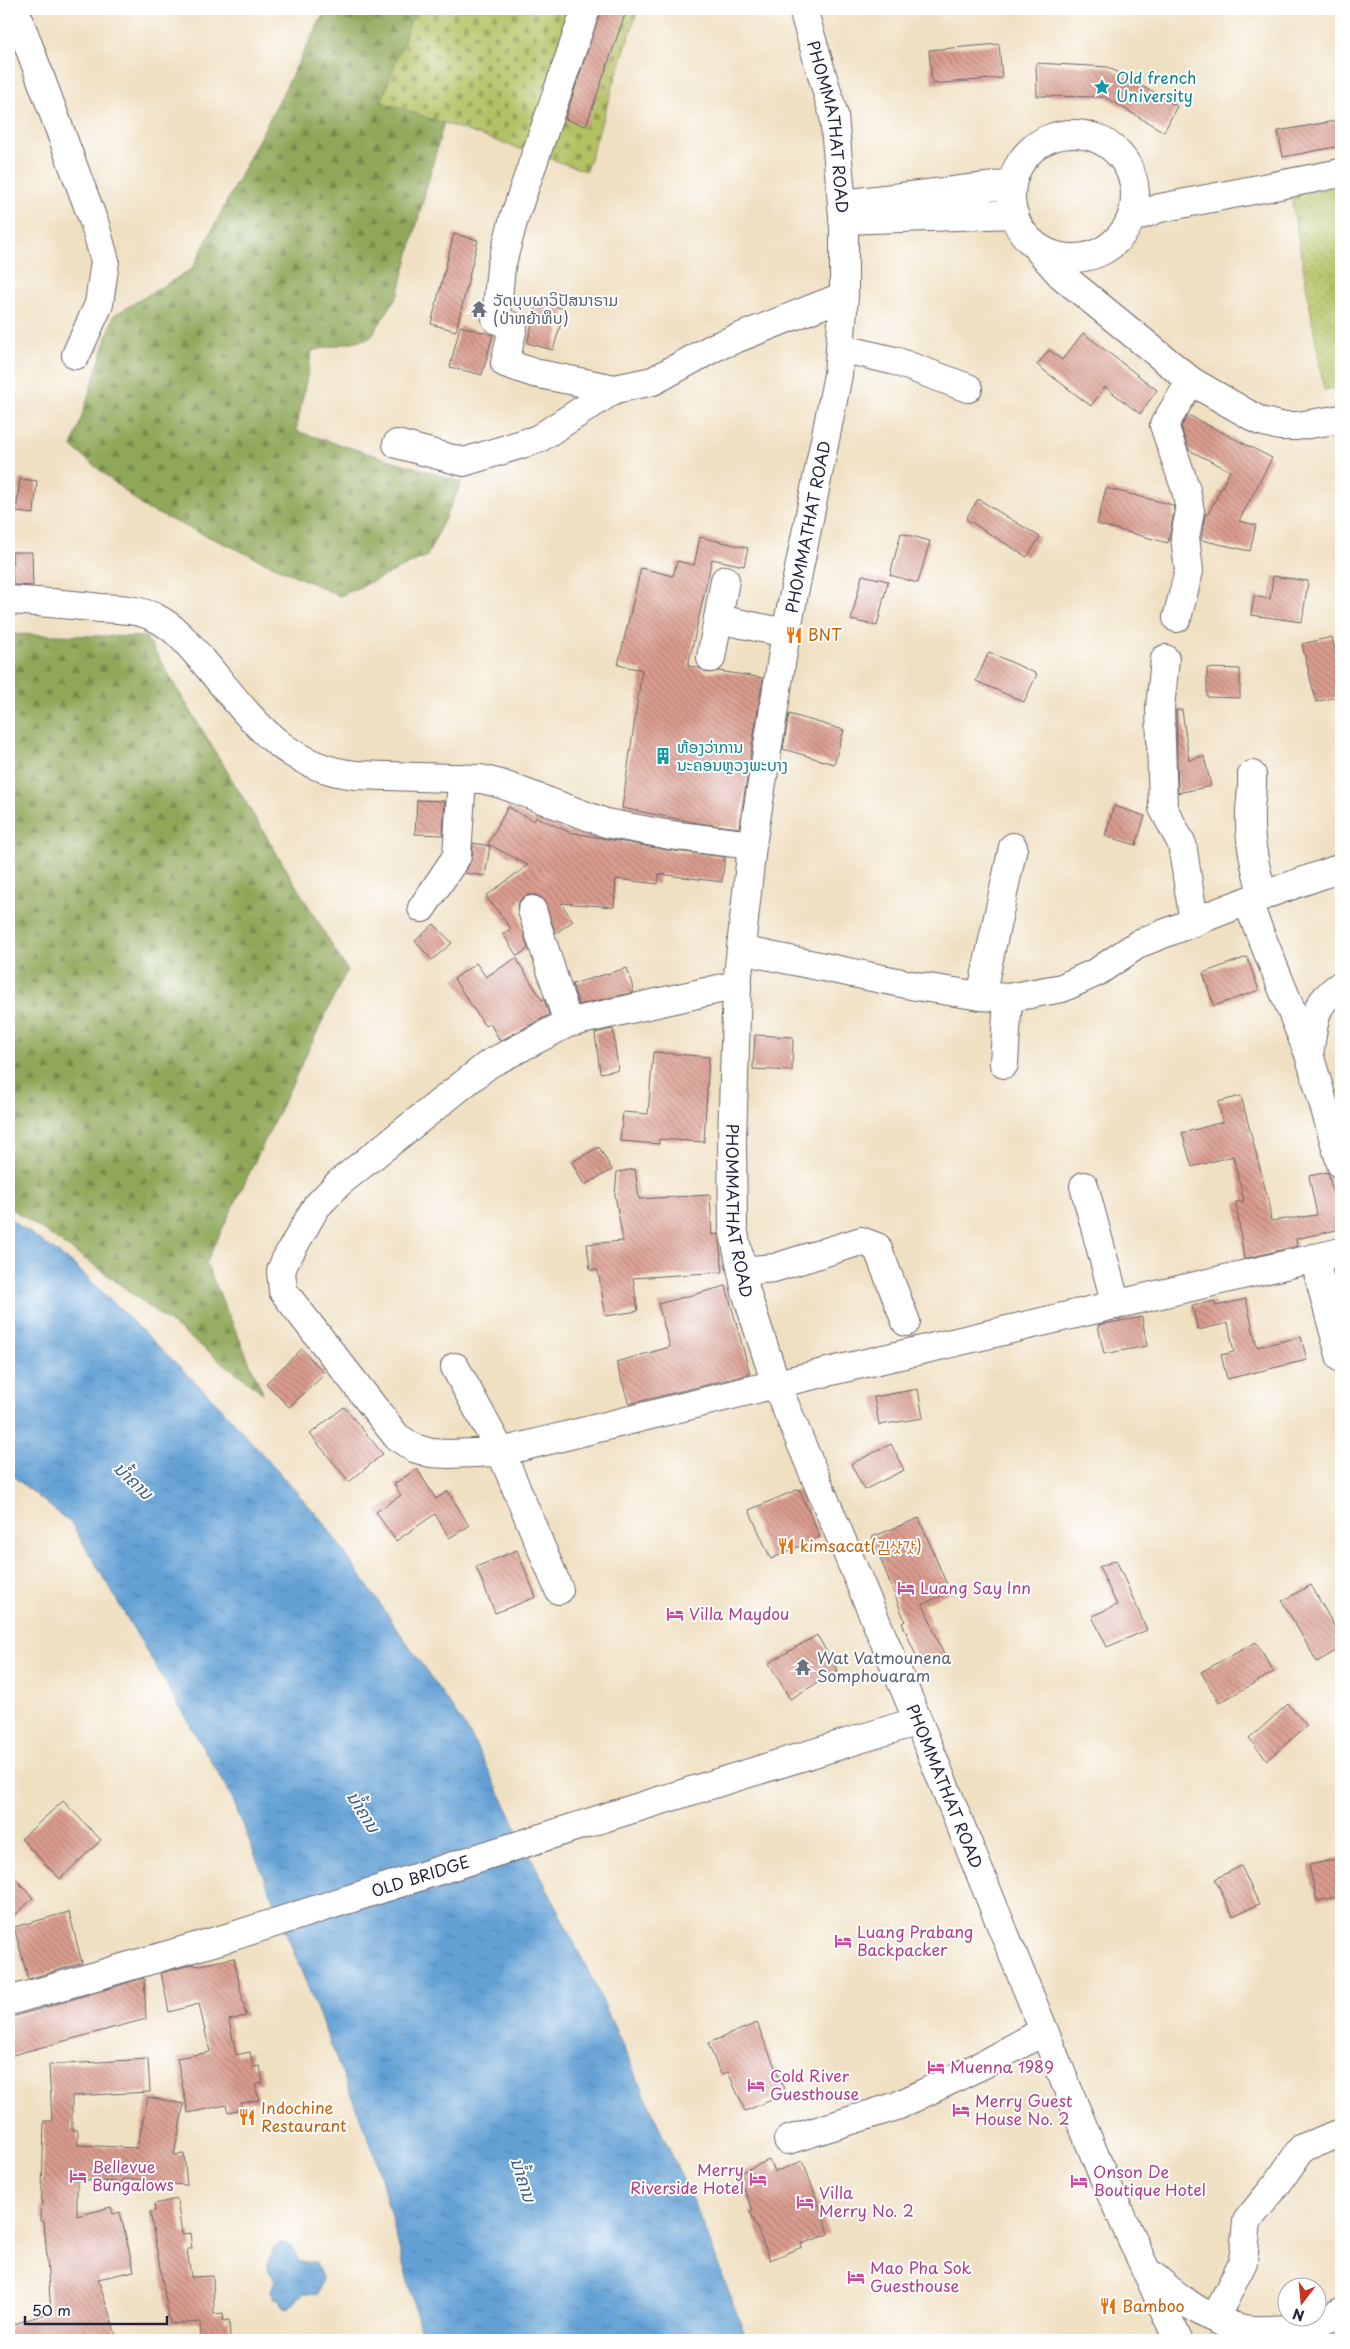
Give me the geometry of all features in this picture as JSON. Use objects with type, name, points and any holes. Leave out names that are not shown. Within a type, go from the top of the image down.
[{"type":"street","points":[[15,9],[95,225],[106,261],[99,304],[76,356]]},
{"type":"street","points":[[586,9],[514,218],[501,267],[496,319],[513,327],[505,363],[534,374],[615,389]]},
{"type":"street","name":"PHOMMATHAT ROAD","points":[[803,9],[834,116],[842,212],[844,296],[838,376],[786,633],[752,846],[737,985],[732,1139],[733,1228],[746,1292],[776,1384],[918,1721],[1106,2183],[1178,2340]]},
{"type":"street","points":[[1033,243],[1050,254],[1069,258],[1089,256],[1107,248],[1122,235],[1132,218],[1136,198],[1133,178],[1124,159],[1109,144],[1090,135],[1070,133],[1050,138],[1032,149],[1019,165],[1012,184],[1011,203],[1023,233],[1061,275],[1191,381],[1260,421],[1280,426],[1297,426],[1341,419]]},
{"type":"street","points":[[1132,218],[1160,208],[1341,174]]},
{"type":"street","points":[[842,212],[1012,184]]},
{"type":"street","points":[[842,212],[1014,214]]},
{"type":"street","points":[[397,444],[464,462],[538,439],[615,389],[653,381],[715,347],[844,296]]},
{"type":"street","points":[[840,348],[895,361],[968,388]]},
{"type":"street","points":[[1177,618],[1189,571],[1185,537],[1190,510],[1186,490],[1164,425],[1191,381]]},
{"type":"street","points":[[711,658],[724,580]]},
{"type":"street","points":[[9,600],[132,611],[157,618],[177,632],[262,731],[298,758],[320,768],[339,774],[481,779],[501,784],[606,823],[670,835],[752,846]]},
{"type":"street","points":[[718,619],[786,633]]},
{"type":"street","points":[[1165,659],[1160,708],[1163,808],[1182,844],[1194,922]]},
{"type":"street","points":[[1252,775],[1253,791],[1250,822],[1255,868],[1255,899],[1309,1054],[1341,1164]]},
{"type":"street","points":[[422,908],[456,856],[462,778]]},
{"type":"street","points":[[1004,1064],[995,997],[1013,848]]},
{"type":"street","points":[[741,950],[916,986],[995,997],[1062,988],[1097,972],[1140,943],[1341,868]]},
{"type":"street","points":[[532,910],[568,1023]]},
{"type":"street","points":[[737,985],[568,1023],[489,1064],[339,1182],[316,1207],[299,1233],[281,1270],[283,1291],[288,1300],[397,1437],[414,1448],[431,1453],[502,1452],[776,1384],[1341,1252]]},
{"type":"street","points":[[1309,1054],[1315,1016],[1319,1005],[1327,994],[1341,985]]},
{"type":"street","points":[[1084,1186],[1116,1305]]},
{"type":"street","points":[[742,1272],[774,1268],[861,1241],[868,1243],[877,1247],[906,1322]]},
{"type":"street","points":[[1314,1258],[1341,1358]]},
{"type":"street","points":[[455,1367],[502,1452],[559,1590]]},
{"type":"street","name":"OLD BRIDGE","points":[[9,2001],[230,1937],[610,1816],[918,1721]]},
{"type":"street","points":[[788,2140],[897,2106],[984,2064],[1044,2031]]},
{"type":"street","points":[[1215,2318],[1243,2262],[1247,2221],[1277,2184],[1302,2148],[1339,2127]]},
{"type":"street","points":[[1147,2270],[1177,2297],[1215,2318],[1244,2328],[1309,2330]]},
{"type":"street","points":[[1253,2340],[1309,2330]]},
{"type":"green space","points":[[326,9],[474,9],[398,295],[370,338],[312,351],[296,431],[462,482],[427,556],[340,596],[145,508],[72,447],[114,315],[192,269]]},
{"type":"green space","points":[[415,9],[638,9],[586,171],[381,102]]},
{"type":"green space","points":[[1341,187],[1341,387],[1324,390],[1291,195]]},
{"type":"green space","points":[[9,634],[146,637],[347,970],[206,1263],[263,1393],[98,1268],[9,1207]]},
{"type":"water","name":"ນ້ຳຄານ","points":[[9,1218],[72,1263],[214,1400],[324,1523],[470,1734],[597,1989],[703,2224],[747,2340],[423,2340],[375,2155],[231,1795],[72,1524],[9,1473]]},
{"type":"water","points":[[281,2243],[292,2245],[299,2262],[316,2262],[322,2278],[318,2294],[303,2293],[289,2309],[285,2308],[279,2299],[274,2298],[271,2292],[275,2280],[268,2269],[271,2254]]},
{"type":"building","points":[[601,9],[627,9],[586,126],[565,119]]},
{"type":"building","points":[[999,44],[1002,78],[932,84],[929,50]]},
{"type":"building","points":[[1036,63],[1108,67],[1177,106],[1164,132],[1105,97],[1037,96]]},
{"type":"building","points":[[1341,120],[1341,146],[1283,157],[1278,131]]},
{"type":"building","points":[[454,234],[478,240],[456,331],[431,324]]},
{"type":"building","points":[[538,302],[565,309],[553,350],[527,343]]},
{"type":"building","points":[[460,326],[493,335],[482,375],[450,367]]},
{"type":"building","points":[[1083,333],[1157,390],[1140,414],[1105,387],[1091,406],[1037,365],[1049,350],[1062,360]]},
{"type":"building","points":[[1188,415],[1272,458],[1239,521],[1256,525],[1250,551],[1201,540],[1205,514],[1208,514],[1230,471],[1189,450],[1181,427]]},
{"type":"building","points":[[20,479],[37,481],[34,514],[16,512]]},
{"type":"building","points":[[1106,488],[1173,505],[1174,511],[1168,543],[1097,524]]},
{"type":"building","points":[[978,499],[1040,537],[1027,557],[966,519]]},
{"type":"building","points":[[901,533],[930,541],[918,583],[890,575]]},
{"type":"building","points":[[700,537],[748,548],[744,566],[712,559],[688,666],[699,668],[709,673],[719,671],[763,678],[739,828],[698,823],[622,808],[642,670],[618,665],[641,568],[673,576],[677,561],[694,565]]},
{"type":"building","points":[[12,552],[32,552],[33,586],[13,585]]},
{"type":"building","points":[[862,575],[888,581],[877,626],[851,620]]},
{"type":"building","points":[[1273,576],[1308,581],[1302,622],[1251,615],[1254,596],[1270,599]]},
{"type":"building","points":[[1332,637],[1341,676],[1341,696],[1316,702],[1302,644]]},
{"type":"building","points":[[989,652],[1037,674],[1024,702],[976,681]]},
{"type":"building","points":[[1207,668],[1240,669],[1240,698],[1207,697]]},
{"type":"building","points":[[1176,710],[1182,710],[1189,760],[1204,756],[1211,786],[1178,793]]},
{"type":"building","points":[[789,714],[844,730],[834,764],[783,749]]},
{"type":"building","points":[[417,800],[445,801],[443,835],[415,834]]},
{"type":"building","points":[[1114,806],[1145,816],[1136,845],[1105,836]]},
{"type":"building","points":[[508,807],[534,821],[536,817],[569,832],[667,850],[725,857],[722,882],[659,874],[658,884],[616,879],[614,907],[561,903],[573,921],[556,933],[543,899],[536,895],[527,895],[520,900],[517,907],[528,949],[517,956],[503,934],[511,929],[486,896],[528,865],[488,844]]},
{"type":"building","points":[[473,843],[490,846],[485,876],[465,873],[472,857]]},
{"type":"building","points":[[434,924],[452,943],[432,960],[415,941]]},
{"type":"building","points":[[1247,957],[1259,990],[1214,1006],[1203,973]]},
{"type":"building","points":[[516,958],[542,1000],[544,999],[549,1015],[500,1041],[490,1023],[485,1026],[454,979],[476,963],[486,977]]},
{"type":"building","points":[[627,968],[634,992],[579,1005],[572,984]]},
{"type":"building","points":[[613,1029],[618,1070],[600,1073],[595,1033]]},
{"type":"building","points":[[755,1035],[793,1037],[792,1071],[753,1069]]},
{"type":"building","points":[[653,1052],[709,1057],[704,1142],[659,1139],[659,1144],[620,1141],[623,1112],[648,1114]]},
{"type":"building","points":[[1241,1096],[1268,1199],[1271,1221],[1317,1215],[1309,1176],[1328,1172],[1341,1229],[1296,1239],[1297,1246],[1244,1259],[1236,1202],[1244,1201],[1233,1156],[1192,1167],[1182,1133],[1223,1122],[1218,1102]]},
{"type":"building","points":[[599,1147],[612,1170],[584,1185],[572,1162]]},
{"type":"building","points":[[635,1169],[639,1199],[710,1195],[712,1235],[718,1234],[723,1272],[633,1278],[638,1311],[606,1316],[598,1270],[590,1270],[587,1244],[623,1241],[615,1195],[617,1172]]},
{"type":"building","points":[[726,1286],[750,1374],[629,1404],[616,1362],[670,1347],[658,1304]]},
{"type":"building","points":[[1246,1299],[1257,1347],[1301,1337],[1307,1360],[1227,1379],[1221,1355],[1234,1352],[1228,1323],[1198,1330],[1192,1306],[1214,1301],[1216,1306]]},
{"type":"building","points":[[1142,1317],[1147,1346],[1104,1354],[1098,1325]]},
{"type":"building","points":[[302,1349],[325,1374],[289,1407],[266,1383]]},
{"type":"building","points":[[918,1389],[923,1418],[879,1425],[874,1397]]},
{"type":"building","points":[[344,1407],[383,1454],[349,1482],[310,1434]]},
{"type":"building","points":[[891,1444],[904,1470],[864,1490],[851,1464]]},
{"type":"building","points":[[417,1469],[436,1499],[448,1491],[469,1526],[449,1538],[435,1514],[396,1541],[376,1512],[401,1495],[394,1484]]},
{"type":"building","points":[[799,1489],[820,1537],[771,1559],[749,1510]]},
{"type":"building","points":[[919,1518],[950,1592],[923,1604],[945,1657],[921,1667],[902,1623],[905,1621],[872,1537]]},
{"type":"building","points":[[517,1550],[536,1597],[495,1613],[476,1567]]},
{"type":"building","points":[[1116,1560],[1147,1630],[1107,1647],[1092,1616],[1117,1605],[1099,1567]]},
{"type":"building","points":[[1311,1585],[1341,1638],[1341,1648],[1317,1662],[1282,1601]]},
{"type":"building","name":"Wat Vatmounena Somphouaram","points":[[817,1635],[838,1671],[790,1699],[769,1663]]},
{"type":"building","points":[[1256,1642],[1274,1672],[1219,1703],[1201,1672]]},
{"type":"building","points":[[1288,1704],[1307,1726],[1267,1760],[1249,1739]]},
{"type":"building","points":[[63,1801],[101,1840],[60,1879],[21,1839]]},
{"type":"building","points":[[1341,1858],[1341,1896],[1317,1901],[1309,1865]]},
{"type":"building","points":[[1241,1866],[1259,1904],[1233,1916],[1215,1879]]},
{"type":"building","points":[[9,1872],[33,1898],[9,1921]]},
{"type":"building","points":[[69,1912],[82,1963],[28,1979],[14,1927]]},
{"type":"building","points":[[234,1958],[246,2016],[229,2020],[236,2055],[250,2052],[253,2067],[260,2066],[263,2083],[255,2085],[259,2100],[241,2103],[242,2109],[228,2112],[226,2105],[188,2113],[177,2058],[210,2052],[199,2004],[169,2012],[161,1973],[194,1964],[195,1966]]},
{"type":"building","points":[[144,1978],[146,2019],[9,2056],[9,2018]]},
{"type":"building","points":[[757,2023],[786,2094],[745,2111],[728,2072],[721,2075],[708,2043]]},
{"type":"building","points":[[148,2059],[150,2092],[72,2096],[72,2130],[78,2130],[78,2145],[137,2148],[148,2097],[184,2104],[174,2155],[184,2154],[187,2185],[152,2183],[151,2180],[122,2179],[122,2182],[77,2180],[77,2216],[111,2207],[113,2214],[120,2212],[134,2271],[98,2279],[116,2335],[109,2337],[110,2340],[9,2340],[9,2326],[51,2312],[44,2221],[41,2221],[44,2121],[52,2121],[49,2065]]},
{"type":"building","points":[[769,2160],[774,2172],[803,2161],[829,2234],[801,2244],[802,2247],[770,2260],[750,2211],[753,2210],[737,2174]]},
{"type":"building","points":[[177,2199],[182,2234],[190,2233],[192,2249],[187,2249],[191,2277],[213,2276],[214,2314],[223,2313],[224,2321],[229,2320],[230,2338],[201,2340],[200,2322],[170,2324],[150,2212],[155,2211],[154,2204]]},
{"type":"place","name":"Old french University","points":[[1102,87]]},
{"type":"place","name":"ວັດບຸບຜາວິປັສນາຣາມ (ປ່າຫຍ້າທຶບ)","points":[[479,309]]},
{"type":"place","name":"BNT","points":[[794,635]]},
{"type":"place","name":"ຫ້ອງວ່າການ ນະຄອນຫຼວງພະບາງ","points":[[663,756]]},
{"type":"place","name":"kimsacat(김삿갓)","points":[[786,1546]]},
{"type":"place","name":"Luang Say Inn","points":[[906,1588]]},
{"type":"place","name":"Villa Maydou","points":[[675,1614]]},
{"type":"place","name":"Wat Vatmounena Somphouaram","points":[[803,1667]]},
{"type":"place","name":"Luang Prabang Backpacker","points":[[843,1941]]},
{"type":"place","name":"Muenna 1989","points":[[936,2067]]},
{"type":"place","name":"Cold River Guesthouse","points":[[756,2085]]},
{"type":"place","name":"Merry Guest House No. 2","points":[[961,2110]]},
{"type":"place","name":"Indochine Restaurant","points":[[247,2117]]},
{"type":"place","name":"Bellevue Bungalows","points":[[78,2176]]},
{"type":"place","name":"Merry Riverside Hotel","points":[[758,2179]]},
{"type":"place","name":"Onson De Boutique Hotel","points":[[1079,2181]]},
{"type":"place","name":"Villa Merry No. 2","points":[[805,2202]]},
{"type":"place","name":"Mao Pha Sok Guesthouse","points":[[856,2277]]},
{"type":"place","name":"Bamboo","points":[[1108,2306]]}]
